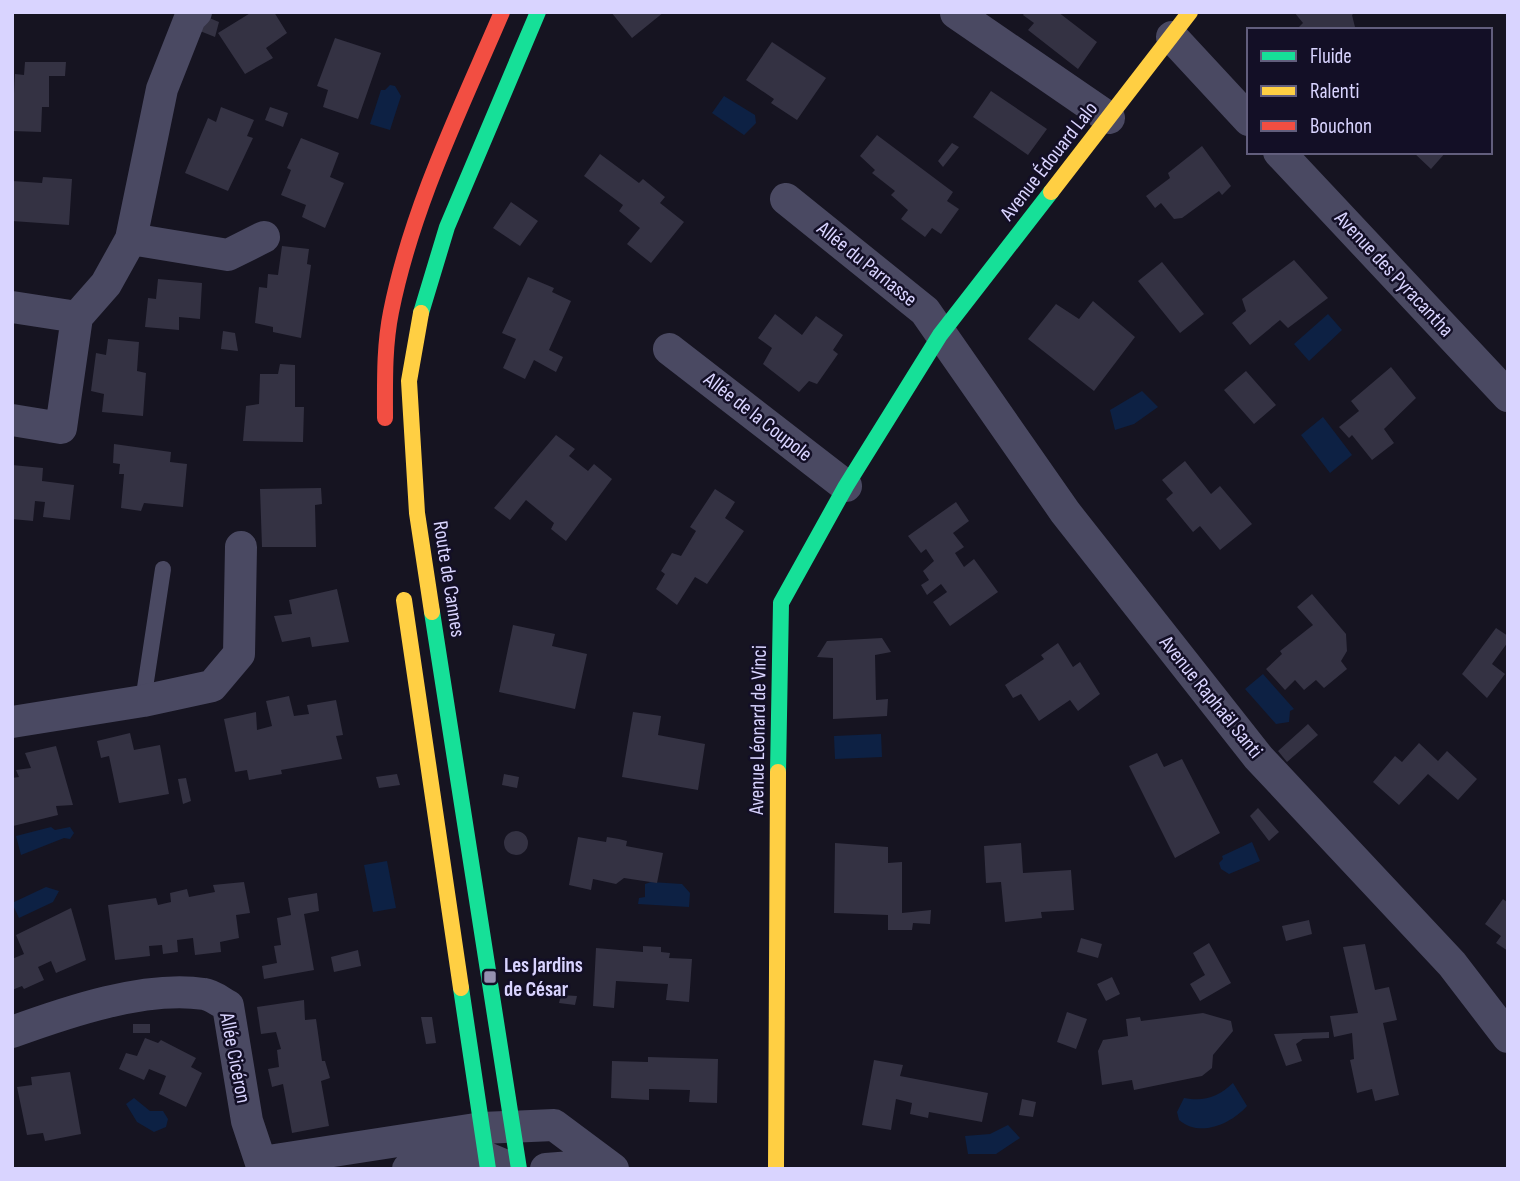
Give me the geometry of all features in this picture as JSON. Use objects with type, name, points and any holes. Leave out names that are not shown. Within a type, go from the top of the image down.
[{"type":"main road","points":[[387,437],[382,385],[389,314],[423,199],[502,12]]},
{"type":"main road","name":"Route de Cannes","points":[[501,1153],[417,513],[409,381],[424,296],[468,178],[538,12]]},
{"type":"main road","name":"Avenue Édouard Lalo","points":[[940,335],[1181,25]]},
{"type":"main road","name":"Avenue Léonard de Vinci","points":[[776,1169],[775,951],[781,603],[846,486],[940,335]]},
{"type":"main road","points":[[402,581],[463,1004]]},
{"type":"street","points":[[12,420],[61,428],[77,317],[106,284],[131,239],[162,89],[190,18],[196,12]]},
{"type":"street","points":[[468,178],[470,130],[520,12]]},
{"type":"street","points":[[956,13],[1109,118]]},
{"type":"street","points":[[1181,25],[1247,117]]},
{"type":"street","name":"Avenue des Pyracantha","points":[[1281,154],[1508,396]]},
{"type":"street","name":"Allée du Parnasse","points":[[786,199],[925,311],[940,335]]},
{"type":"street","points":[[131,239],[228,255],[264,237]]},
{"type":"street","points":[[12,307],[77,317]]},
{"type":"street","name":"Avenue Raphaël Santi","points":[[940,335],[1065,512],[1258,757],[1452,964],[1508,1037]]},
{"type":"street","name":"Allée de la Coupole","points":[[669,349],[846,486]]},
{"type":"street","points":[[12,722],[143,701],[212,685],[239,654],[241,547]]},
{"type":"street","name":"Allée Cicéron","points":[[12,1031],[58,1015],[138,995],[206,993],[228,1006],[247,1121],[262,1165]]},
{"type":"street","points":[[463,1004],[480,1028],[501,1153]]},
{"type":"street","points":[[408,1169],[501,1153],[554,1125],[613,1169]]},
{"type":"street","points":[[262,1165],[501,1153]]},
{"type":"street","points":[[546,1169],[585,1166],[606,1169]]},
{"type":"lane","points":[[143,701],[163,569]]},
{"type":"water","points":[[390,85],[395,86],[401,96],[390,130],[370,124],[381,90]]},
{"type":"water","points":[[724,96],[755,115],[756,123],[744,135],[712,113]]},
{"type":"water","points":[[1328,314],[1342,330],[1309,361],[1294,344]]},
{"type":"water","points":[[1142,391],[1158,407],[1134,424],[1115,430],[1110,410]]},
{"type":"water","points":[[1323,417],[1352,455],[1330,473],[1301,435]]},
{"type":"water","points":[[1263,674],[1294,709],[1290,711],[1289,722],[1276,724],[1245,689]]},
{"type":"water","points":[[881,734],[882,757],[835,759],[834,736]]},
{"type":"water","points":[[51,827],[55,830],[70,827],[74,833],[70,839],[64,838],[21,855],[16,836]]},
{"type":"water","points":[[1252,842],[1260,861],[1229,874],[1221,869],[1219,863],[1223,859],[1222,856]]},
{"type":"water","points":[[387,861],[396,908],[373,912],[364,865]]},
{"type":"water","points":[[645,884],[682,884],[690,893],[689,907],[638,904],[639,898],[645,897]]},
{"type":"water","points":[[46,887],[59,891],[53,902],[19,918],[12,903]]},
{"type":"water","points":[[1233,1083],[1247,1106],[1233,1118],[1206,1128],[1196,1128],[1179,1120],[1177,1112],[1184,1098],[1210,1097]]},
{"type":"water","points":[[134,1098],[150,1111],[163,1111],[168,1119],[166,1127],[154,1132],[137,1122],[126,1104]]},
{"type":"water","points":[[1008,1125],[1020,1138],[996,1154],[968,1154],[965,1136],[990,1134]]},
{"type":"building","points":[[252,12],[274,12],[287,33],[266,48],[273,58],[245,74],[218,33]]},
{"type":"building","points":[[611,12],[664,12],[632,38]]},
{"type":"building","points":[[1025,12],[1058,12],[1097,42],[1078,69],[1028,30],[1034,23],[1023,15]]},
{"type":"building","points":[[1294,12],[1355,12],[1352,15],[1355,28],[1300,28],[1303,23]]},
{"type":"building","points":[[207,17],[219,22],[215,37],[200,31]]},
{"type":"building","points":[[335,38],[381,53],[358,119],[323,107],[328,90],[317,86]]},
{"type":"building","points":[[772,42],[826,78],[797,120],[771,103],[774,99],[746,80]]},
{"type":"building","points":[[25,62],[66,62],[65,76],[49,76],[49,107],[42,107],[41,132],[12,131],[15,74],[24,75]]},
{"type":"building","points":[[991,91],[1047,129],[1028,155],[973,117]]},
{"type":"building","points":[[221,107],[254,120],[247,136],[253,138],[228,191],[185,173],[208,118],[216,122]]},
{"type":"building","points":[[270,107],[288,113],[283,127],[265,120]]},
{"type":"building","points":[[877,135],[953,192],[947,201],[959,209],[941,234],[932,228],[925,237],[901,219],[908,210],[891,195],[895,191],[872,173],[875,170],[860,156]]},
{"type":"building","points":[[301,138],[339,153],[330,177],[344,183],[325,228],[302,217],[306,205],[281,195],[291,170],[287,168]]},
{"type":"building","points":[[952,143],[959,147],[943,167],[938,161]]},
{"type":"building","points":[[1202,146],[1231,186],[1222,195],[1219,191],[1182,218],[1174,219],[1161,203],[1155,208],[1146,196],[1170,178],[1168,173]]},
{"type":"building","points":[[600,154],[639,183],[643,179],[665,197],[660,203],[684,222],[651,263],[627,244],[640,228],[619,211],[623,205],[584,176]]},
{"type":"building","points":[[1415,154],[1444,154],[1431,169]]},
{"type":"building","points":[[43,177],[72,179],[69,225],[12,221],[12,181],[42,183]]},
{"type":"building","points":[[511,202],[538,221],[520,246],[493,228]]},
{"type":"building","points":[[282,246],[309,249],[307,264],[311,265],[301,338],[273,332],[273,327],[255,323],[259,287],[267,288],[268,274],[278,275]]},
{"type":"building","points":[[1294,260],[1328,298],[1288,328],[1280,320],[1250,345],[1232,323],[1246,311],[1242,299]]},
{"type":"building","points":[[1162,262],[1204,314],[1180,333],[1138,281]]},
{"type":"building","points":[[528,277],[554,288],[552,292],[571,301],[549,350],[563,357],[556,372],[534,360],[525,379],[503,368],[516,339],[502,333]]},
{"type":"building","points":[[158,279],[202,283],[200,319],[179,317],[179,330],[145,327],[148,298],[156,299]]},
{"type":"building","points":[[1093,301],[1135,337],[1094,391],[1028,339],[1056,304],[1079,319]]},
{"type":"building","points":[[775,314],[802,335],[816,316],[843,335],[833,350],[838,354],[817,384],[809,381],[799,392],[763,364],[772,348],[758,338]]},
{"type":"building","points":[[223,331],[235,333],[238,351],[221,349]]},
{"type":"building","points":[[108,339],[139,342],[137,371],[146,373],[143,416],[102,412],[104,394],[91,391],[96,353],[106,355]]},
{"type":"building","points":[[280,364],[295,365],[295,407],[304,407],[303,442],[243,441],[246,406],[259,404],[260,374],[278,374]]},
{"type":"building","points":[[1391,367],[1416,398],[1384,429],[1394,443],[1372,460],[1352,435],[1349,438],[1339,427],[1359,411],[1351,401]]},
{"type":"building","points":[[1246,371],[1276,405],[1254,424],[1224,390]]},
{"type":"building","points":[[556,435],[575,449],[569,456],[588,471],[594,464],[612,479],[566,541],[551,529],[554,523],[526,500],[510,520],[494,508]]},
{"type":"building","points":[[114,444],[171,452],[170,462],[187,464],[183,507],[144,503],[141,511],[121,508],[124,474],[119,474],[120,464],[113,463]]},
{"type":"building","points":[[1185,461],[1211,494],[1220,486],[1252,524],[1220,550],[1200,526],[1193,532],[1166,499],[1173,493],[1162,480]]},
{"type":"building","points":[[12,465],[43,468],[42,481],[74,485],[70,520],[43,517],[45,502],[35,501],[33,521],[12,519]]},
{"type":"building","points":[[321,488],[322,504],[315,505],[316,547],[262,547],[260,489]]},
{"type":"building","points":[[715,489],[735,502],[725,518],[744,531],[707,584],[695,577],[677,605],[656,589],[665,574],[661,571],[672,553],[681,556],[696,531],[690,527]]},
{"type":"building","points":[[956,502],[969,521],[953,533],[964,547],[955,553],[964,567],[974,559],[998,592],[950,626],[933,602],[947,592],[941,584],[927,595],[921,585],[929,580],[923,571],[934,561],[926,549],[921,553],[908,536]]},
{"type":"building","points":[[337,589],[349,642],[312,647],[310,637],[282,642],[274,616],[292,614],[289,600]]},
{"type":"building","points":[[1312,594],[1346,634],[1347,651],[1341,661],[1347,669],[1324,688],[1316,680],[1304,690],[1295,680],[1285,690],[1266,669],[1282,654],[1280,651],[1313,625],[1297,607]]},
{"type":"building","points":[[513,625],[555,634],[552,646],[587,654],[575,709],[499,692]]},
{"type":"building","points":[[1496,628],[1508,636],[1508,642],[1492,664],[1505,674],[1487,698],[1462,674]]},
{"type":"building","points":[[882,638],[891,652],[875,655],[876,700],[888,699],[887,716],[833,719],[833,658],[817,657],[827,641]]},
{"type":"building","points":[[1058,643],[1073,667],[1080,662],[1100,694],[1078,711],[1070,700],[1039,721],[1021,694],[1013,698],[1005,685],[1044,659],[1041,655]]},
{"type":"building","points":[[289,696],[294,716],[309,714],[307,705],[336,700],[343,735],[336,736],[342,759],[281,770],[282,774],[249,780],[247,770],[235,772],[224,719],[256,712],[257,730],[272,726],[266,701]]},
{"type":"building","points":[[633,712],[661,716],[658,735],[705,744],[698,790],[622,777]]},
{"type":"building","points":[[1308,724],[1318,735],[1287,762],[1278,751]]},
{"type":"building","points":[[130,733],[134,750],[160,745],[169,794],[119,803],[109,756],[101,758],[97,741]]},
{"type":"building","points":[[1419,743],[1438,761],[1447,751],[1477,779],[1458,800],[1428,774],[1399,805],[1373,782],[1395,756],[1402,762]]},
{"type":"building","points":[[56,746],[73,805],[56,806],[58,815],[13,826],[12,778],[19,777],[16,770],[31,768],[25,753]]},
{"type":"building","points":[[1157,753],[1164,767],[1182,759],[1220,833],[1175,858],[1129,766]]},
{"type":"building","points":[[397,774],[400,785],[379,788],[376,777]]},
{"type":"building","points":[[504,774],[519,777],[517,788],[502,785]]},
{"type":"building","points":[[186,778],[191,801],[183,804],[178,779]]},
{"type":"building","points":[[1258,808],[1279,832],[1269,841],[1250,816]]},
{"type":"building","points":[[516,831],[525,834],[528,843],[525,852],[516,855],[507,852],[504,843],[507,834]]},
{"type":"building","points":[[578,837],[606,842],[607,837],[619,839],[627,841],[626,846],[663,853],[657,883],[624,878],[616,884],[593,879],[591,890],[569,885]]},
{"type":"building","points":[[835,843],[888,847],[888,863],[902,862],[902,913],[931,910],[930,924],[913,923],[912,930],[888,930],[888,915],[834,913]]},
{"type":"building","points":[[1021,843],[1023,873],[1071,870],[1074,910],[1041,912],[1042,918],[1005,922],[1001,882],[986,883],[984,846]]},
{"type":"building","points":[[244,882],[250,913],[236,915],[239,938],[220,942],[221,952],[195,955],[193,938],[177,940],[178,952],[163,954],[162,945],[149,946],[150,956],[115,960],[108,905],[156,898],[158,905],[171,902],[170,893],[187,889],[189,897],[215,892],[213,885]]},
{"type":"building","points":[[317,893],[319,911],[304,914],[314,970],[264,979],[262,966],[277,963],[274,946],[281,945],[277,918],[291,915],[288,898]]},
{"type":"building","points":[[1503,899],[1508,903],[1508,951],[1496,943],[1501,936],[1485,924]]},
{"type":"building","points":[[71,908],[86,960],[56,973],[51,961],[38,967],[44,980],[24,989],[22,986],[12,990],[12,959],[24,954],[16,935]]},
{"type":"building","points":[[1309,920],[1312,934],[1286,941],[1282,926]]},
{"type":"building","points":[[1081,938],[1102,944],[1098,958],[1077,952]]},
{"type":"building","points":[[1209,943],[1231,983],[1200,1001],[1190,984],[1205,975],[1193,953]]},
{"type":"building","points":[[1365,944],[1375,990],[1389,987],[1397,1020],[1383,1023],[1399,1095],[1375,1101],[1372,1089],[1357,1093],[1350,1060],[1354,1059],[1352,1033],[1334,1037],[1330,1016],[1358,1013],[1343,947]]},
{"type":"building","points":[[643,946],[661,947],[661,952],[670,953],[669,958],[692,959],[689,1002],[666,1000],[668,984],[616,981],[614,1008],[593,1006],[596,948],[643,952]]},
{"type":"building","points":[[358,950],[361,966],[334,972],[331,957]]},
{"type":"building","points":[[1112,977],[1120,994],[1106,1001],[1097,984]]},
{"type":"building","points":[[561,995],[577,996],[575,1005],[559,1003]]},
{"type":"building","points":[[304,1000],[305,1020],[316,1019],[322,1061],[325,1061],[330,1078],[321,1081],[329,1126],[292,1133],[283,1084],[272,1087],[268,1069],[279,1067],[277,1050],[281,1049],[276,1032],[261,1034],[257,1007]]},
{"type":"building","points":[[1067,1012],[1087,1019],[1076,1049],[1057,1042]]},
{"type":"building","points":[[1203,1013],[1231,1021],[1233,1031],[1213,1055],[1212,1068],[1202,1076],[1134,1090],[1132,1080],[1102,1085],[1098,1051],[1103,1040],[1128,1036],[1126,1019],[1140,1017],[1141,1021]]},
{"type":"building","points":[[421,1017],[432,1017],[436,1043],[426,1044]]},
{"type":"building","points":[[133,1024],[150,1024],[150,1033],[133,1033]]},
{"type":"building","points":[[1329,1032],[1329,1038],[1303,1039],[1296,1044],[1302,1061],[1286,1066],[1274,1034]]},
{"type":"building","points":[[145,1038],[158,1043],[161,1040],[196,1058],[191,1067],[202,1073],[186,1107],[159,1094],[166,1076],[149,1069],[144,1080],[119,1069],[126,1053],[137,1056]]},
{"type":"building","points":[[648,1057],[718,1059],[717,1103],[689,1102],[690,1090],[649,1089],[649,1100],[611,1098],[612,1061],[648,1062]]},
{"type":"building","points":[[874,1060],[903,1065],[900,1076],[988,1093],[982,1122],[929,1112],[928,1118],[910,1114],[912,1103],[896,1099],[891,1130],[862,1125]]},
{"type":"building","points":[[70,1072],[81,1134],[45,1141],[43,1133],[27,1135],[17,1087],[32,1085],[31,1077]]},
{"type":"building","points":[[1022,1099],[1036,1102],[1033,1117],[1019,1115]]},
{"type":"traffic: fast","points":[[421,313],[447,227],[538,12]]},
{"type":"traffic: fast","points":[[778,772],[781,603],[846,486],[940,335],[1051,192]]},
{"type":"traffic: fast","points":[[432,612],[519,1169]]},
{"type":"traffic: fast","points":[[461,988],[488,1169]]},
{"type":"traffic: slow","points":[[1051,192],[1190,12]]},
{"type":"traffic: slow","points":[[421,313],[409,381],[417,513],[432,612]]},
{"type":"traffic: slow","points":[[404,600],[461,988]]},
{"type":"traffic: slow","points":[[776,1169],[778,772]]},
{"type":"traffic: jam","points":[[385,418],[387,338],[400,273],[424,197],[502,12]]},
{"type":"place","name":"Les Jardins de César","points":[[490,977]]}]
